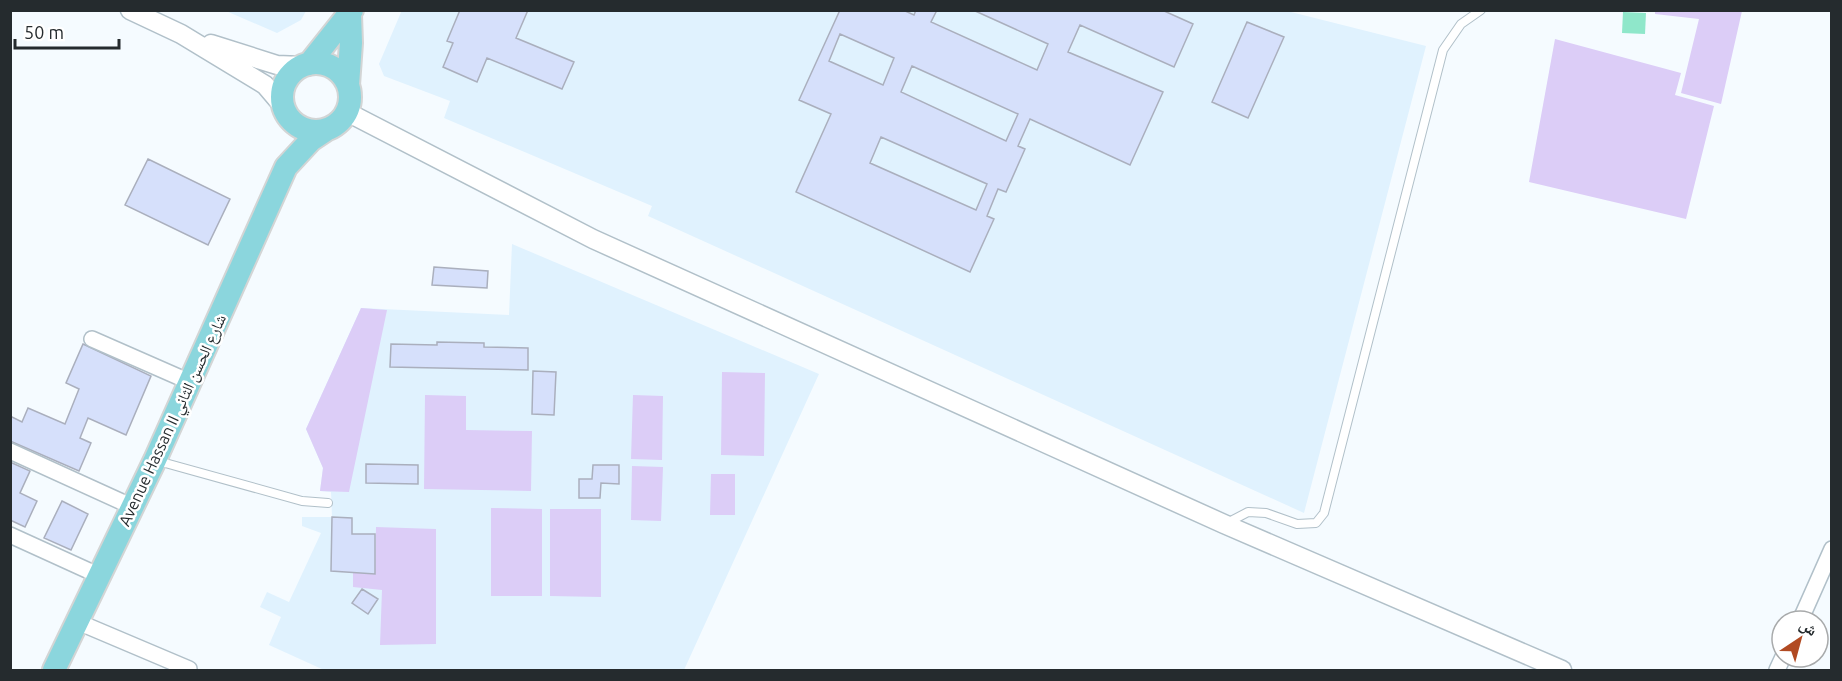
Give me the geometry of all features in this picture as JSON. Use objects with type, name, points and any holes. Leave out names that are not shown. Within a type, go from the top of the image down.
[{"type":"main road","points":[[351,13],[348,85],[350,99],[347,112],[339,123],[326,130],[314,132],[302,129],[291,121],[283,108],[283,86],[294,71],[306,65],[351,13]]},
{"type":"main road","points":[[306,65],[323,64],[335,69],[348,85]]},
{"type":"main road","name":"Avenue Hassan II شارع الحسن الثاني","points":[[283,108],[288,129],[286,167]]},
{"type":"main road","name":"Avenue Hassan II شارع الحسن الثاني","points":[[54,670],[155,460],[286,167],[311,140],[326,130]]},
{"type":"street","points":[[130,10],[181,34],[265,85],[283,108]]},
{"type":"street","points":[[181,34],[277,65],[306,65]]},
{"type":"street","points":[[347,112],[593,240],[1224,524],[1562,670]]},
{"type":"street","points":[[92,339],[190,382]]},
{"type":"street","points":[[10,451],[133,507]]},
{"type":"street","points":[[10,535],[100,576]]},
{"type":"street","points":[[1805,609],[1832,549]]},
{"type":"street","points":[[78,621],[189,670]]},
{"type":"lane","points":[[1224,524],[1248,512],[1266,513],[1298,524],[1316,523],[1324,513],[1443,50],[1461,24],[1481,10]]},
{"type":"lane","points":[[155,460],[302,501],[328,503]]},
{"type":"shaded area","points":[[402,10],[1283,10],[1426,46],[1304,513],[648,216],[652,206],[444,118],[450,101],[384,76],[379,64]]},
{"type":"shaded area","points":[[226,11],[306,11],[301,20],[277,33]]},
{"type":"shaded area","points":[[1655,11],[1742,11],[1721,104],[1681,93],[1699,19],[1655,14]]},
{"type":"shaded area","points":[[1623,12],[1646,13],[1645,34],[1622,33]]},
{"type":"shaded area","points":[[1555,39],[1681,73],[1675,95],[1714,106],[1686,219],[1529,182]]},
{"type":"shaded area","points":[[512,244],[819,374],[684,670],[324,670],[269,645],[281,617],[260,607],[267,592],[289,602],[321,533],[302,526],[302,517],[332,517],[331,492],[320,491],[323,468],[306,429],[361,308],[509,315]]},
{"type":"shaded area","points":[[361,308],[387,310],[349,492],[320,491],[323,468],[306,429]]},
{"type":"shaded area","points":[[722,372],[765,373],[764,456],[721,455]]},
{"type":"shaded area","points":[[425,395],[466,396],[466,430],[532,431],[531,491],[424,489]]},
{"type":"shaded area","points":[[633,395],[663,396],[662,460],[631,459]]},
{"type":"shaded area","points":[[632,466],[663,467],[661,521],[631,520]]},
{"type":"shaded area","points":[[711,474],[735,474],[735,515],[710,515]]},
{"type":"shaded area","points":[[491,508],[542,509],[542,596],[491,596]]},
{"type":"shaded area","points":[[550,509],[601,509],[601,597],[550,596]]},
{"type":"shaded area","points":[[376,527],[436,529],[436,644],[380,645],[382,590],[353,587],[353,572],[375,573]]},
{"type":"building","points":[[460,10],[528,10],[516,38],[574,62],[562,89],[487,58],[477,82],[443,67],[453,43],[447,41]]},
{"type":"building","points":[[840,10],[903,10],[914,15],[916,10],[937,10],[931,22],[1037,70],[1048,44],[973,10],[1162,10],[1193,24],[1174,67],[1080,25],[1068,52],[1163,92],[1130,165],[1030,119],[1018,146],[1025,149],[1006,192],[998,189],[987,216],[994,219],[970,272],[796,192],[831,114],[799,100]],"holes":[[[840,34],[894,58],[883,85],[829,61]],[[912,66],[1018,114],[1006,141],[901,92]],[[881,137],[987,184],[976,210],[870,163]]]},
{"type":"building","points":[[1247,22],[1284,37],[1248,118],[1212,102]]},
{"type":"building","points":[[148,159],[230,199],[208,245],[125,205]]},
{"type":"building","points":[[434,267],[488,271],[487,288],[432,285]]},
{"type":"building","points":[[437,342],[484,343],[484,347],[528,348],[528,370],[390,367],[391,344],[437,345]]},
{"type":"building","points":[[83,344],[151,376],[126,435],[88,418],[80,438],[91,443],[79,471],[10,441],[10,416],[22,422],[28,408],[65,424],[79,389],[66,383]]},
{"type":"building","points":[[533,371],[556,372],[554,415],[532,414]]},
{"type":"building","points":[[10,462],[30,471],[20,493],[37,501],[25,527],[10,520]]},
{"type":"building","points":[[366,464],[418,465],[418,484],[366,483]]},
{"type":"building","points":[[593,465],[619,465],[619,484],[601,483],[600,498],[579,498],[579,479],[592,479]]},
{"type":"building","points":[[62,501],[88,514],[71,550],[44,538]]},
{"type":"building","points":[[332,517],[352,518],[352,534],[375,534],[375,574],[331,571]]},
{"type":"building","points":[[362,589],[378,599],[368,614],[352,603]]}]
